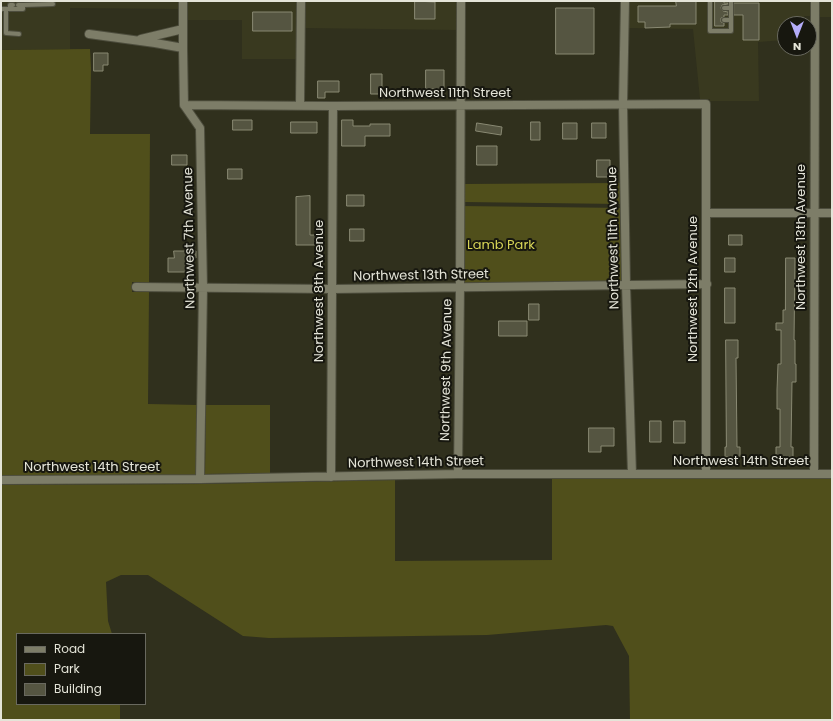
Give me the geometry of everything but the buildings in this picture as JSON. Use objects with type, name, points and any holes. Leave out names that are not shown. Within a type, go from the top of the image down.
[{"type":"street","points":[[183,1],[184,105]]},
{"type":"street","points":[[300,105],[301,1]]},
{"type":"street","name":"Northwest 9th Avenue","points":[[458,474],[461,1]]},
{"type":"street","name":"Northwest 11th Avenue","points":[[625,1],[623,104],[626,285],[632,474]]},
{"type":"street","name":"Northwest 13th Avenue","points":[[814,474],[815,1]]},
{"type":"street","points":[[136,40],[183,29]]},
{"type":"street","points":[[89,34],[183,48]]},
{"type":"street","name":"Northwest 11th Street","points":[[184,105],[461,106],[706,104]]},
{"type":"street","name":"Northwest 12th Avenue","points":[[706,104],[706,474]]},
{"type":"street","name":"Northwest 7th Avenue","points":[[184,105],[200,128],[203,288],[200,479]]},
{"type":"street","name":"Northwest 8th Avenue","points":[[331,477],[333,106]]},
{"type":"street","points":[[706,213],[832,214]]},
{"type":"street","name":"Northwest 13th Street","points":[[136,287],[332,289],[706,284]]},
{"type":"street","name":"Northwest 14th Street","points":[[1,480],[200,479],[458,474],[832,474]]},
{"type":"lane","points":[[710,1],[712,8],[710,31],[731,31],[731,1]]},
{"type":"lane","points":[[6,9],[23,9],[20,5],[53,4]]},
{"type":"lane","points":[[13,5],[10,5],[6,9],[6,34],[19,34]]},
{"type":"lane","points":[[724,8],[731,8]]},
{"type":"lane","points":[[724,20],[731,20]]},
{"type":"shaded area","points":[[1,1],[179,1],[179,9],[70,8],[70,49],[1,50]]},
{"type":"shaded area","points":[[188,1],[297,1],[296,59],[242,59],[242,20],[187,20]]},
{"type":"shaded area","points":[[306,1],[456,1],[456,30],[305,28]]},
{"type":"shaded area","points":[[629,1],[810,1],[810,16],[777,16],[777,41],[758,42],[759,101],[710,101],[710,99],[700,99],[693,29],[629,28]]},
{"type":"shaded area","points":[[819,1],[832,1],[832,17],[819,17]]},
{"type":"green space","points":[[90,49],[90,134],[150,134],[149,283],[132,282],[132,292],[149,292],[148,404],[197,405],[196,475],[1,475],[1,50]]},
{"type":"green space","points":[[620,183],[621,204],[464,202],[465,184]]},
{"type":"green space","name":"Lamb Park","points":[[460,206],[625,208],[626,285],[460,288]]},
{"type":"green space","points":[[206,405],[270,405],[270,473],[205,474]]},
{"type":"green space","points":[[552,479],[832,479],[832,720],[630,720],[629,656],[613,626],[606,625],[487,635],[269,638],[243,636],[148,575],[121,575],[106,582],[108,621],[112,633],[16,633],[16,705],[120,705],[120,720],[1,720],[1,485],[204,484],[395,480],[395,561],[552,560]]}]
